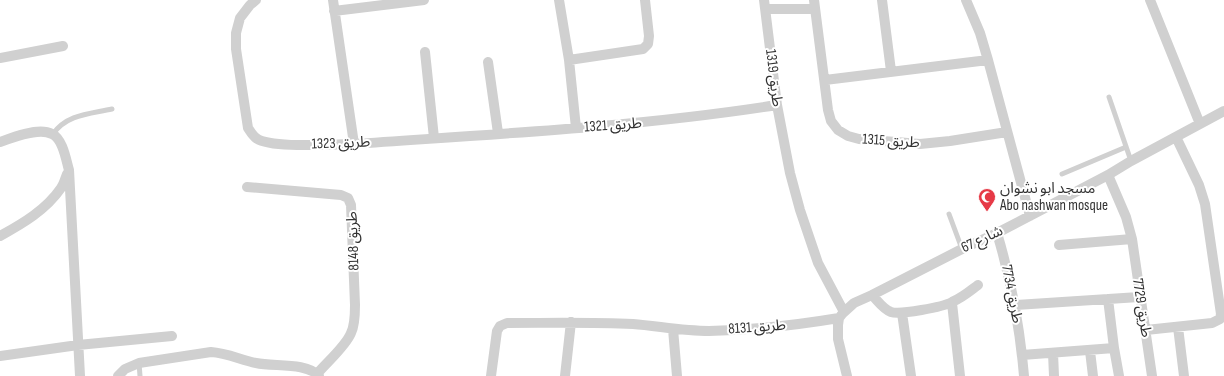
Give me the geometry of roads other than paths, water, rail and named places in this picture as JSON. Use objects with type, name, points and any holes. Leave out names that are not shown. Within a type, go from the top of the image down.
[{"type":"street","name":"طريق 1323","points":[[256,0],[250,4],[240,18],[236,33],[236,49],[248,128],[255,138],[265,143],[323,145],[354,144],[576,128]]},
{"type":"street","points":[[333,0],[354,144]]},
{"type":"street","points":[[334,11],[424,0]]},
{"type":"street","name":"طريق 1321","points":[[559,0],[569,60],[576,128],[677,120],[777,106]]},
{"type":"street","points":[[569,60],[643,48],[648,44],[649,36],[645,0]]},
{"type":"street","points":[[882,0],[891,71]]},
{"type":"street","points":[[966,0],[980,33],[1030,216]]},
{"type":"street","points":[[1150,0],[1200,124]]},
{"type":"street","points":[[765,5],[815,5]]},
{"type":"street","name":"طريق 1319","points":[[765,5],[777,106],[786,156],[800,210],[818,263],[842,315]]},
{"type":"street","name":"طريق 1315","points":[[815,5],[828,110],[831,122],[838,130],[848,136],[858,139],[920,144],[1007,132]]},
{"type":"street","points":[[0,58],[63,46]]},
{"type":"street","points":[[425,52],[434,138]]},
{"type":"street","points":[[825,80],[988,60]]},
{"type":"street","points":[[488,62],[498,133]]},
{"type":"street","name":"شارع 67","points":[[842,315],[854,303],[1030,216],[1224,111]]},
{"type":"street","points":[[0,142],[29,133],[43,132],[53,134],[65,151],[69,170],[80,376]]},
{"type":"street","points":[[1146,330],[1216,322],[1220,318],[1221,314],[1205,204],[1200,185],[1176,137]]},
{"type":"street","points":[[0,236],[32,217],[50,201],[62,188],[69,170]]},
{"type":"street","name":"طريق 7729","points":[[1108,175],[1126,217],[1132,239],[1139,297],[1146,330],[1152,376]]},
{"type":"street","name":"طريق 8148","points":[[247,186],[341,195],[348,198],[351,205],[355,305],[354,320],[351,334],[318,375]]},
{"type":"street","name":"طريق 7734","points":[[997,233],[1008,267],[1015,305],[1024,376]]},
{"type":"street","points":[[1059,245],[1132,239]]},
{"type":"street","points":[[869,296],[886,310],[891,312],[902,312],[952,303],[978,285]]},
{"type":"street","name":"شارع 67","points":[[840,345],[840,337],[845,319],[854,307],[869,296]]},
{"type":"street","points":[[1015,305],[1139,297]]},
{"type":"street","points":[[1108,299],[1119,376]]},
{"type":"street","points":[[952,303],[960,376]]},
{"type":"street","points":[[902,312],[911,376]]},
{"type":"street","points":[[842,315],[838,332],[847,376]]},
{"type":"street","name":"طريق 8131","points":[[491,376],[497,331],[500,326],[507,323],[571,322],[633,324],[673,329],[724,330],[788,325],[842,315]]},
{"type":"street","points":[[565,376],[571,322]]},
{"type":"street","points":[[1178,327],[1184,376]]},
{"type":"street","points":[[673,329],[677,376]]},
{"type":"street","points":[[0,356],[78,345],[172,336]]},
{"type":"street","points":[[1022,355],[1114,348]]},
{"type":"street","points":[[1090,350],[1093,376]]},
{"type":"street","points":[[118,376],[131,365],[139,363],[201,354],[221,353],[256,363],[279,364],[306,369],[318,375]]},
{"type":"street","points":[[1053,353],[1054,376]]},
{"type":"lane","points":[[1109,97],[1131,161]]},
{"type":"lane","points":[[53,134],[63,122],[70,119],[112,109]]},
{"type":"lane","points":[[1062,174],[1126,147]]},
{"type":"lane","points":[[949,214],[962,249]]},
{"type":"lane","points":[[139,363],[140,376]]},
{"type":"place","name":"مسجد ابو نشوان Abo nashwan mosque","points":[[987,212]]}]
